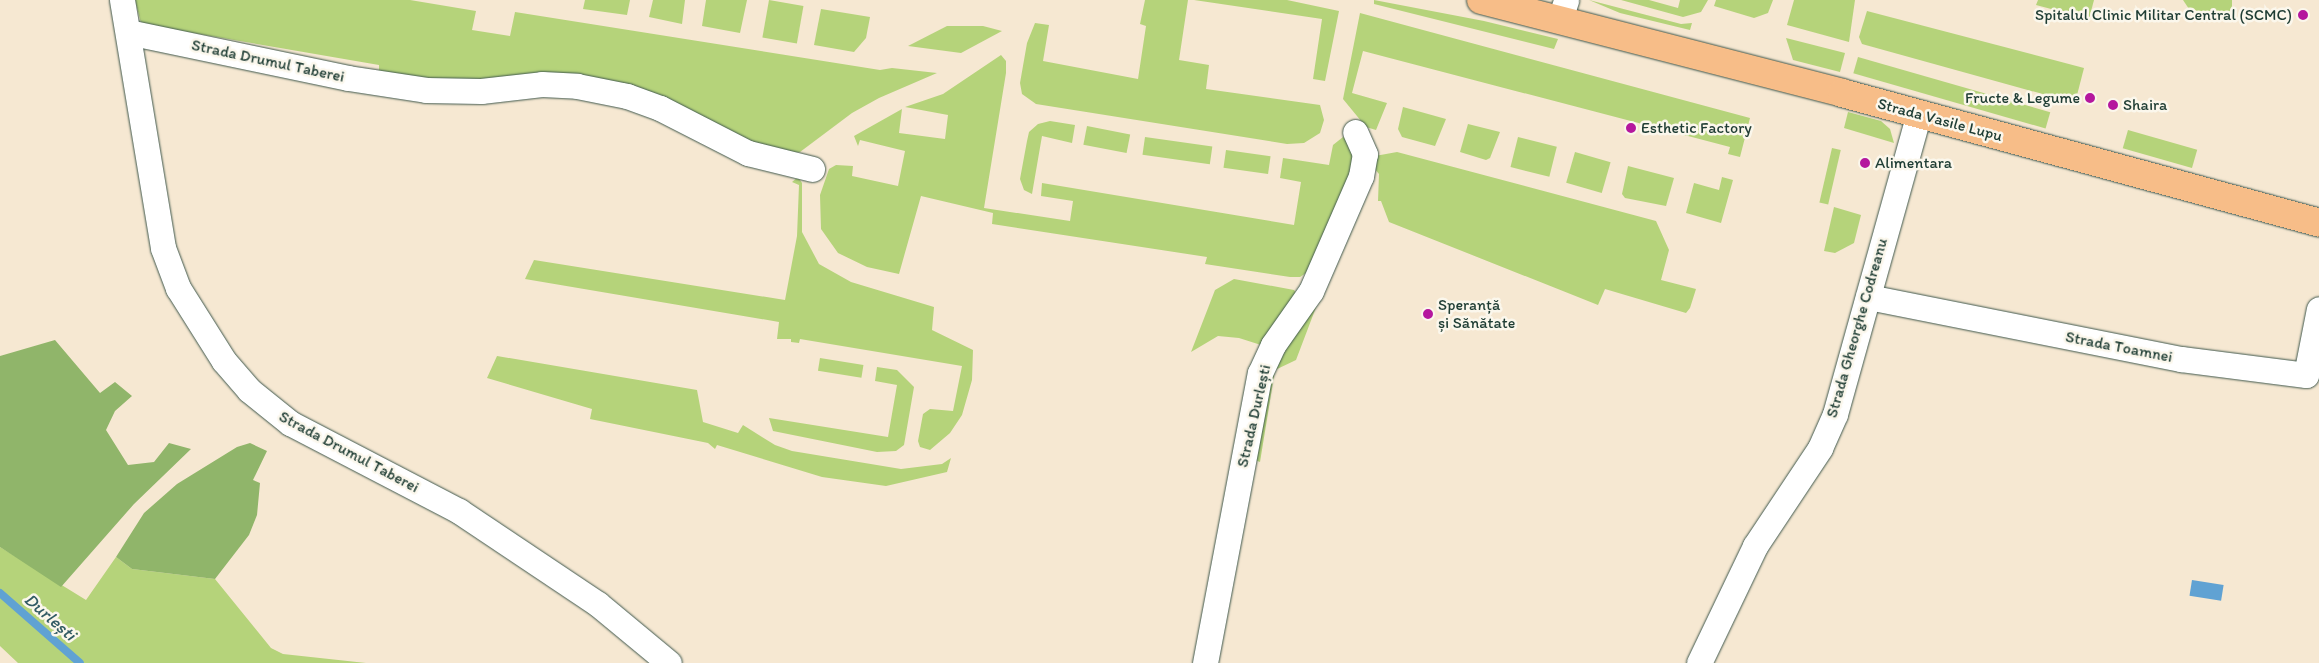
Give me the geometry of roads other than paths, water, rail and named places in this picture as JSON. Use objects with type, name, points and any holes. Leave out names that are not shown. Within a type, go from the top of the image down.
[{"type":"main road","name":"Strada Vasile Lupu","points":[[1481,0],[1563,9],[1919,114],[2319,223]]},
{"type":"street","name":"Strada Drumul Taberei","points":[[122,0],[169,269],[204,330],[236,376],[271,410],[290,423],[474,521],[598,604],[669,663]]},
{"type":"street","name":"Strada Drumul Taberei","points":[[128,32],[348,78],[426,90],[481,91],[542,84],[577,86],[627,96],[660,108],[748,153],[812,170]]},
{"type":"street","name":"Strada Gheorghe Codreanu","points":[[1699,663],[1755,546],[1820,448],[1841,399],[1905,154],[1919,114]]},
{"type":"street","name":"Strada Durlești","points":[[1205,663],[1260,373],[1273,345],[1311,291],[1360,176],[1365,154],[1355,132]]},
{"type":"street","name":"Strada Toamnei","points":[[1868,297],[2181,359],[2306,375],[2319,309]]},
{"type":"water","points":[[2192,580],[2224,585],[2221,601],[2189,596]]},
{"type":"waterway","name":"Durlești","points":[[0,593],[80,663]]},
{"type":"place","name":"Spitalul Clinic Militar Central (SCMC)","points":[[2303,15]]},
{"type":"place","name":"Fructe & Legume","points":[[2090,98]]},
{"type":"place","name":"Shaira","points":[[2113,105]]},
{"type":"place","name":"Esthetic Factory","points":[[1631,128]]},
{"type":"place","name":"Alimentara","points":[[1865,163]]},
{"type":"place","name":"Speranță și Sănătate","points":[[1428,314]]}]
